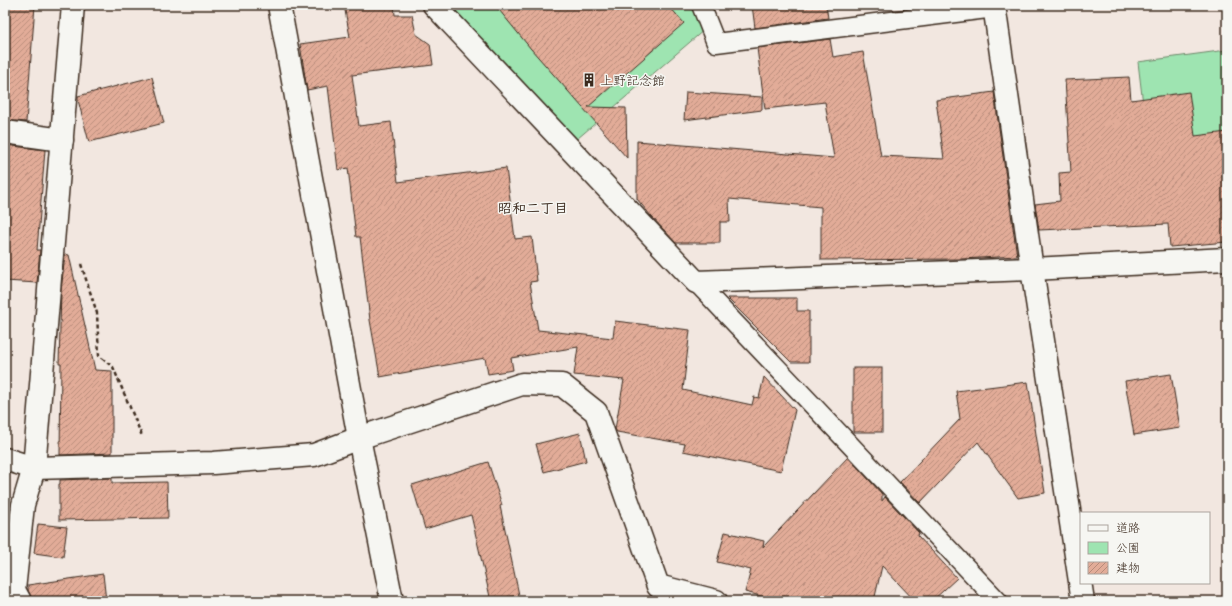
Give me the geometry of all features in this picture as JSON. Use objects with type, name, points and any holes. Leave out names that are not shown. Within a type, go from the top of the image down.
[{"type":"street","points":[[14,597],[23,505],[34,468],[73,5]]},
{"type":"street","points":[[279,5],[359,438],[392,601]]},
{"type":"street","points":[[434,5],[696,282],[1032,269],[1227,259]]},
{"type":"street","points":[[995,7],[1032,269],[1080,581]]},
{"type":"street","points":[[5,132],[62,140]]},
{"type":"street","points":[[5,459],[34,468],[213,463],[314,455],[359,438],[522,384],[562,384],[596,412],[658,586],[716,601]]},
{"type":"street","points":[[1080,584],[1083,601]]},
{"type":"lane","points":[[701,5],[716,43],[995,7]]},
{"type":"lane","points":[[696,282],[998,601]]},
{"type":"path","points":[[80,260],[97,313],[99,356],[113,367],[154,464]]},
{"type":"green space","points":[[441,5],[691,5],[704,30],[577,139],[569,139]]},
{"type":"green space","points":[[1227,50],[1227,162],[1151,172],[1138,62]]},
{"type":"building","points":[[5,5],[35,5],[26,122],[5,120]]},
{"type":"building","points":[[344,5],[394,5],[395,15],[412,15],[416,34],[430,44],[433,65],[352,75],[359,126],[391,122],[398,182],[506,168],[515,239],[532,237],[537,281],[530,282],[538,330],[613,338],[615,321],[690,330],[683,390],[752,405],[754,397],[759,398],[764,377],[795,410],[781,471],[683,451],[685,444],[617,432],[615,429],[624,380],[574,375],[578,347],[511,358],[513,370],[488,374],[485,358],[380,377],[370,320],[360,237],[356,237],[348,168],[338,170],[328,86],[307,90],[300,44],[350,37]]},
{"type":"building","name":"上野記念館","points":[[495,5],[668,5],[684,23],[588,107],[626,108],[627,158],[531,49]]},
{"type":"building","points":[[752,5],[826,5],[828,18],[755,28]]},
{"type":"building","points":[[830,39],[833,57],[863,52],[881,156],[944,159],[936,100],[994,92],[1017,256],[961,259],[821,260],[821,207],[729,199],[730,222],[720,222],[720,243],[676,243],[651,216],[637,199],[637,141],[834,158],[825,102],[765,109],[757,48]]},
{"type":"building","points":[[152,77],[164,123],[89,142],[78,96]]},
{"type":"building","points":[[1129,77],[1131,100],[1189,92],[1195,136],[1227,132],[1227,242],[1170,247],[1168,224],[1039,230],[1035,204],[1060,201],[1059,173],[1071,172],[1065,80]]},
{"type":"building","points":[[686,92],[762,97],[762,110],[684,120]]},
{"type":"building","points":[[5,145],[45,150],[37,250],[40,250],[37,283],[5,281]]},
{"type":"building","points":[[65,254],[69,255],[95,370],[112,371],[112,453],[60,455],[61,364],[59,364],[61,291]]},
{"type":"building","points":[[727,298],[797,298],[797,311],[809,311],[809,362],[791,362]]},
{"type":"building","points":[[853,368],[882,368],[882,432],[853,432]]},
{"type":"building","points":[[1171,374],[1180,428],[1134,435],[1125,381]]},
{"type":"building","points":[[1028,382],[1045,493],[1018,498],[978,442],[920,503],[900,482],[960,419],[956,391]]},
{"type":"building","points":[[580,433],[586,461],[544,472],[536,444]]},
{"type":"building","points":[[848,457],[882,494],[882,501],[885,497],[919,533],[918,536],[957,578],[932,601],[915,601],[882,566],[874,601],[781,601],[745,592],[751,570],[717,562],[725,532],[764,541],[763,547]]},
{"type":"building","points":[[488,462],[502,505],[500,506],[519,595],[491,601],[471,515],[425,529],[412,485]]},
{"type":"building","points":[[112,478],[112,483],[167,482],[168,518],[59,520],[60,480]]},
{"type":"building","points":[[38,524],[67,527],[63,557],[34,553]]},
{"type":"building","points":[[103,574],[106,601],[32,601],[28,590],[28,585]]},
{"type":"place","name":"上野記念館","points":[[589,80]]},
{"type":"district","name":"昭和二丁目","points":[[533,208]]}]
